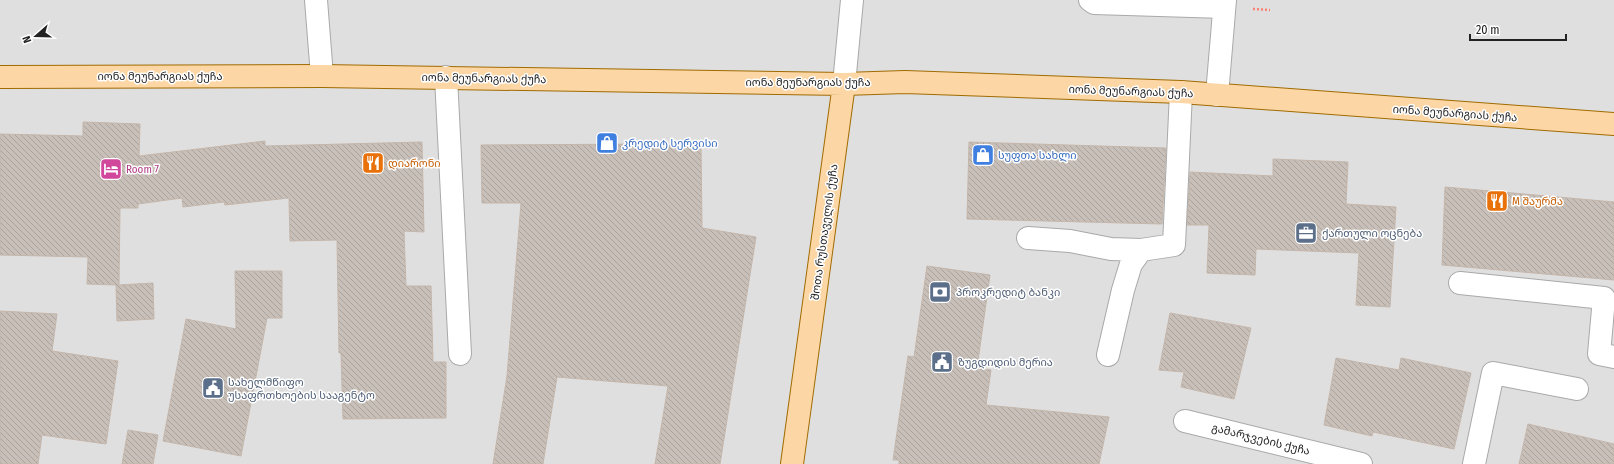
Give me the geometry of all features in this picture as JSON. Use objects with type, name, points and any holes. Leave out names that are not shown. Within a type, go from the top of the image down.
[{"type":"main road","name":"იონა მეუნარგიას ქუჩა","points":[[0,77],[322,76],[844,84],[905,82],[1181,92],[1614,124]]},
{"type":"main road","name":"შოთა რუსთაველის ქუჩა","points":[[792,464],[844,84]]},
{"type":"street","points":[[316,0],[322,76]]},
{"type":"street","name":"შოთა რუსთაველის ქუჩა","points":[[844,84],[852,0]]},
{"type":"street","points":[[1090,0],[1094,3],[1225,4],[1217,95]]},
{"type":"street","points":[[446,77],[460,354]]},
{"type":"street","points":[[1028,238],[1070,241],[1111,249],[1141,250],[1174,245],[1181,92]]},
{"type":"street","points":[[1108,355],[1131,264],[1141,250]]},
{"type":"street","points":[[1460,283],[1604,298],[1599,354],[1614,356]]},
{"type":"street","points":[[1474,464],[1493,373],[1577,389]]},
{"type":"street","name":"გამარჯვების ქუჩა","points":[[1185,421],[1361,464]]},
{"type":"shaded area","points":[[0,0],[1614,0],[1614,464],[0,464]]},
{"type":"building","points":[[83,122],[140,124],[139,156],[265,141],[265,146],[422,142],[424,232],[404,231],[406,286],[431,286],[433,362],[446,362],[446,418],[343,419],[341,353],[339,353],[337,240],[290,241],[289,198],[225,205],[224,202],[183,207],[182,198],[138,204],[138,208],[120,208],[119,285],[153,283],[154,319],[117,321],[116,285],[87,284],[88,257],[0,255],[0,134],[83,136]]},
{"type":"building","points":[[969,142],[1166,148],[1162,224],[967,219]]},
{"type":"building","points":[[653,144],[653,146],[701,145],[702,228],[756,237],[720,464],[655,464],[668,386],[557,377],[543,464],[493,464],[507,376],[521,203],[482,203],[481,145]]},
{"type":"building","points":[[1273,159],[1348,162],[1346,204],[1396,207],[1390,307],[1356,305],[1359,253],[1256,249],[1255,275],[1207,273],[1209,225],[1187,225],[1190,172],[1273,176]]},
{"type":"building","points":[[1445,187],[1614,202],[1614,280],[1442,265]]},
{"type":"building","name":"ზუგდიდის მერია","points":[[927,266],[990,275],[977,368],[991,370],[986,405],[1109,417],[1099,464],[899,464],[899,460],[893,460],[908,356],[914,357]]},
{"type":"building","name":"სახელმწიფო უსაფრთხოების სააგენტო","points":[[235,271],[282,271],[282,318],[267,318],[241,456],[163,441],[186,319],[236,329]]},
{"type":"building","points":[[0,311],[57,314],[52,351],[118,361],[106,444],[42,435],[38,464],[0,464]]},
{"type":"building","points":[[1170,313],[1251,328],[1234,399],[1181,387],[1184,372],[1159,370]]},
{"type":"building","points":[[1336,358],[1399,370],[1401,358],[1471,373],[1454,449],[1373,432],[1372,436],[1324,425]]},
{"type":"building","points":[[1528,424],[1614,444],[1614,464],[1519,464]]},
{"type":"building","points":[[128,430],[158,435],[153,464],[122,464]]},
{"type":"place","name":"კრედიტ სერვისი","points":[[607,143]]},
{"type":"place","name":"სუფთა სახლი","points":[[983,155]]},
{"type":"place","name":"დიარონი","points":[[373,163]]},
{"type":"place","name":"Room 7","points":[[111,169]]},
{"type":"place","name":"M შაურმა","points":[[1497,201]]},
{"type":"place","name":"ქართული ოცნება","points":[[1306,233]]},
{"type":"place","name":"პროკრედიტ ბანკი","points":[[940,292]]},
{"type":"place","name":"ზუგდიდის მერია","points":[[942,362]]},
{"type":"place","name":"სახელმწიფო უსაფრთხოების სააგენტო","points":[[213,388]]}]
